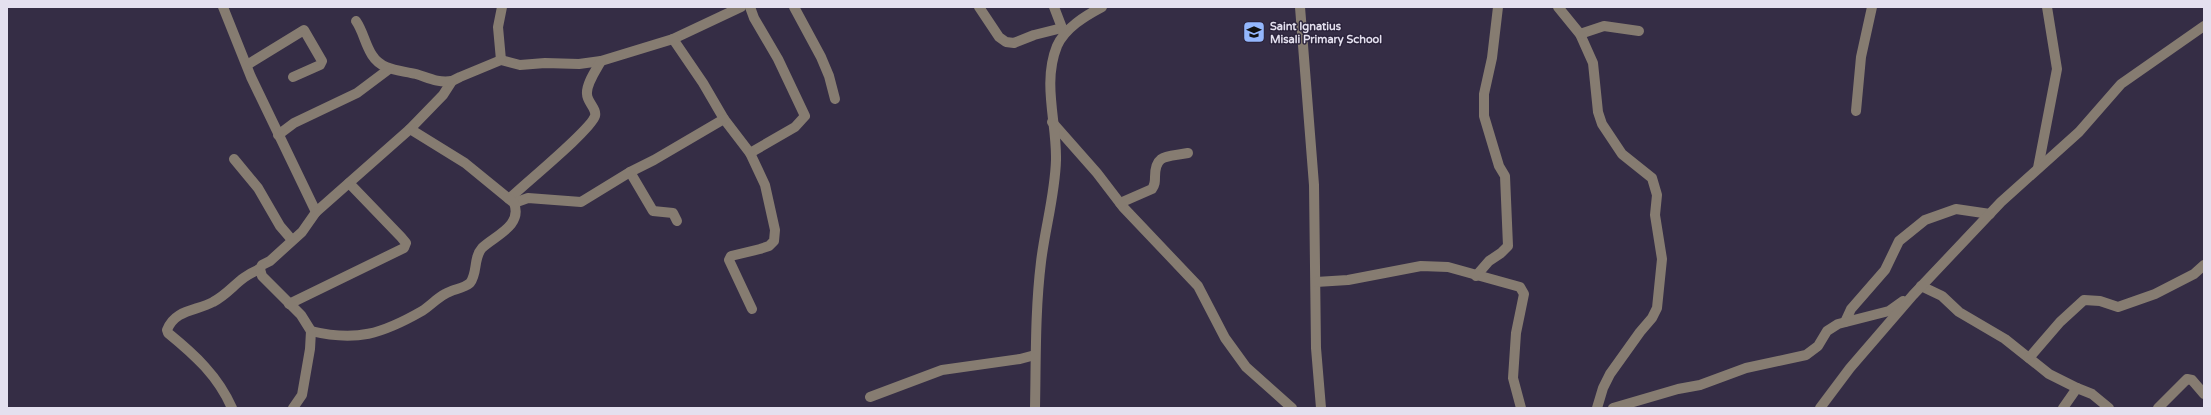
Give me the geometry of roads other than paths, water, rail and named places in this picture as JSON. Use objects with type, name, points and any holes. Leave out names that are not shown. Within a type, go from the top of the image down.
[{"type":"street","points":[[223,7],[278,135],[316,212]]},
{"type":"street","points":[[501,60],[498,27],[502,7]]},
{"type":"street","points":[[356,21],[371,54],[376,61],[389,69],[416,74],[440,82],[452,82],[501,60],[520,66],[545,63],[580,64],[601,61],[673,39],[741,7]]},
{"type":"street","points":[[750,7],[754,18],[778,59],[805,116],[795,127],[750,153]]},
{"type":"street","points":[[794,7],[822,57],[835,99]]},
{"type":"street","points":[[979,7],[999,37],[1006,42],[1014,43],[1034,35],[1063,31],[1102,7]]},
{"type":"street","points":[[1035,408],[1036,354],[1041,265],[1050,219],[1056,160],[1050,84],[1057,46],[1063,31],[1054,7]]},
{"type":"street","points":[[1300,7],[1314,185],[1316,348],[1321,408]]},
{"type":"street","points":[[1476,276],[1489,261],[1505,250],[1508,246],[1504,176],[1499,166],[1484,116],[1484,94],[1492,58],[1498,7]]},
{"type":"street","points":[[1558,7],[1580,34],[1593,63],[1598,112],[1602,124],[1622,154],[1652,178],[1657,195],[1655,215],[1662,259],[1657,308],[1652,318],[1610,374],[1603,388],[1597,408]]},
{"type":"street","points":[[1856,111],[1861,57],[1872,7]]},
{"type":"street","points":[[2038,168],[2057,70],[2047,7]]},
{"type":"street","points":[[1580,34],[1604,26],[1639,31]]},
{"type":"street","points":[[1820,408],[1850,368],[1913,294],[1990,214],[2038,168],[2079,132],[2121,84],[2204,26]]},
{"type":"street","points":[[247,65],[304,30],[322,61],[320,65],[293,77]]},
{"type":"street","points":[[673,39],[703,83],[724,119],[750,153],[765,185],[775,230],[774,241],[769,246],[729,258],[731,267],[752,309]]},
{"type":"street","points":[[511,201],[574,140],[594,118],[595,111],[588,100],[587,90],[601,61]]},
{"type":"street","points":[[278,135],[294,123],[357,93],[389,69]]},
{"type":"street","points":[[232,408],[216,379],[199,358],[168,333],[167,330],[184,312],[212,303],[243,276],[260,269],[262,265],[270,261],[292,240],[316,212],[410,129],[443,96],[452,82]]},
{"type":"street","points":[[511,201],[528,198],[581,202],[630,172],[654,160],[724,119]]},
{"type":"street","points":[[1052,122],[1097,173],[1120,203],[1198,286],[1225,338],[1246,367],[1292,408]]},
{"type":"street","points":[[310,331],[334,336],[362,336],[389,327],[424,310],[444,294],[466,286],[474,279],[480,250],[511,224],[516,211],[511,201],[464,163],[410,129]]},
{"type":"street","points":[[1120,203],[1152,189],[1155,186],[1157,162],[1162,159],[1188,153]]},
{"type":"street","points":[[234,159],[258,188],[280,226],[292,240]]},
{"type":"street","points":[[630,172],[653,211],[673,213],[677,221]]},
{"type":"street","points":[[289,304],[404,248],[406,243],[401,237],[349,183]]},
{"type":"street","points":[[1845,322],[1851,309],[1885,270],[1899,242],[1925,220],[1956,209],[1990,214]]},
{"type":"street","points":[[2029,358],[2060,322],[2084,300],[2100,301],[2118,307],[2155,294],[2194,274],[2204,265]]},
{"type":"street","points":[[1316,282],[1348,280],[1421,266],[1448,267],[1520,287],[1524,291],[1516,333],[1513,378],[1520,408]]},
{"type":"street","points":[[260,269],[262,276],[301,315],[310,331],[310,349],[302,395],[293,408]]},
{"type":"street","points":[[1921,286],[1942,296],[1959,312],[1989,328],[2049,374],[2092,394],[2109,408]]},
{"type":"street","points":[[1613,408],[1678,389],[1700,385],[1746,368],[1806,354],[1818,346],[1827,331],[1845,322],[1889,311],[1913,294]]},
{"type":"street","points":[[870,397],[942,370],[1020,359],[1036,354]]},
{"type":"street","points":[[2158,408],[2187,379],[2192,380],[2204,394]]},
{"type":"street","points":[[2063,408],[2077,388]]},
{"type":"place","name":"Saint Ignatius Misali Primary School","points":[[1254,32]]}]
